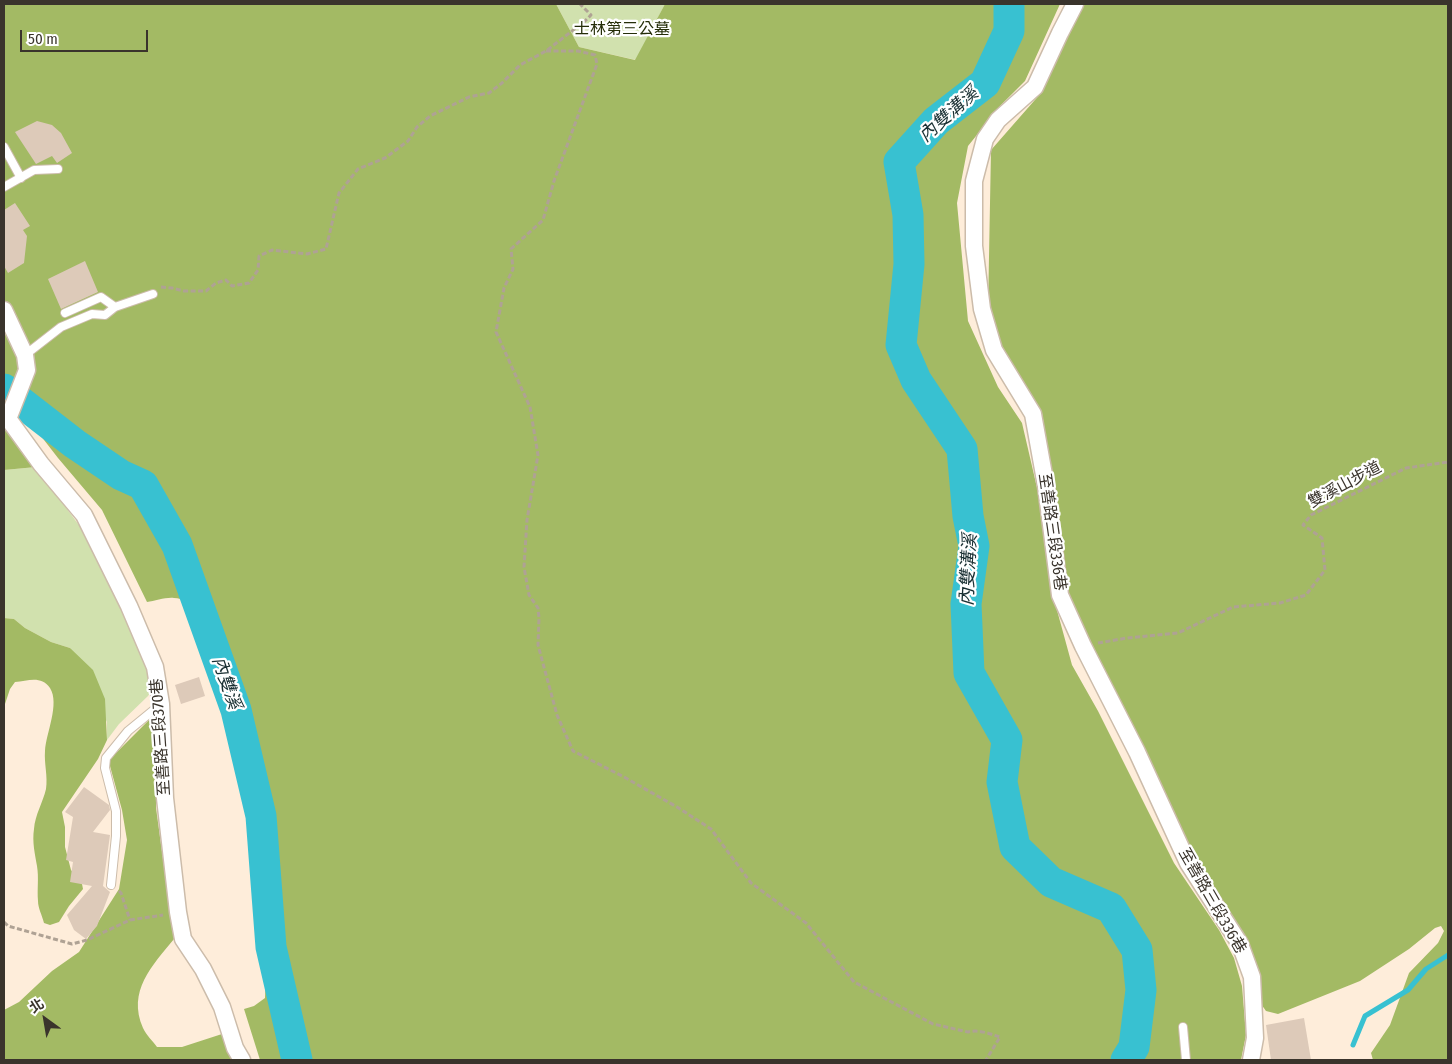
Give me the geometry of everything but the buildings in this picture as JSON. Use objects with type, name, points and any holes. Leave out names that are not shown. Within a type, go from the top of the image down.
[{"type":"street","name":"至善路三段336巷","points":[[1075,4],[1035,88],[998,120],[985,139],[974,181],[974,246],[982,309],[994,350],[1033,414],[1046,486],[1060,595],[1083,646],[1137,752],[1188,863],[1240,944],[1252,977],[1255,1038],[1251,1060]]},
{"type":"street","points":[[4,310],[25,355],[27,370],[6,416]]},
{"type":"street","name":"至善路三段370巷","points":[[6,416],[41,464],[84,515],[129,606],[155,667],[161,704],[165,798],[178,912],[183,939],[203,969],[222,1007],[235,1048],[242,1060]]},
{"type":"lane","points":[[4,147],[21,178]]},
{"type":"lane","points":[[4,188],[34,170],[58,169]]},
{"type":"lane","points":[[25,355],[61,328],[92,314],[105,315],[115,307],[153,294]]},
{"type":"lane","points":[[65,313],[101,297],[115,307]]},
{"type":"lane","points":[[111,885],[116,836],[116,811],[105,768],[106,758],[128,731],[161,704]]},
{"type":"lane","points":[[1183,1027],[1186,1060]]},
{"type":"path","points":[[153,294],[161,287],[184,291],[206,290],[216,283],[226,280],[232,286],[250,283],[258,270],[259,256],[272,250],[307,254],[326,249],[339,194],[358,169],[385,158],[408,141],[417,127],[430,116],[469,97],[489,93],[520,65],[546,51],[591,15],[580,4]]},
{"type":"path","points":[[546,51],[578,51],[595,55],[597,64],[554,180],[543,220],[511,249],[513,269],[504,288],[496,332],[530,407],[538,455],[527,520],[524,567],[529,595],[538,608],[538,645],[557,714],[565,733],[573,751],[662,798],[710,830],[750,883],[806,923],[854,982],[933,1024],[1000,1037],[986,1060]]},
{"type":"path","name":"雙溪山步道","points":[[1083,646],[1127,638],[1178,633],[1233,607],[1280,603],[1306,595],[1326,570],[1322,538],[1303,525],[1311,515],[1406,468],[1448,462]]},
{"type":"path","points":[[111,885],[121,893],[130,920]]},
{"type":"path","points":[[4,922],[8,926],[72,944],[87,940],[130,920],[178,912]]},
{"type":"green space","points":[[4,4],[556,4],[579,47],[635,60],[665,4],[1060,4],[1025,81],[1001,105],[968,146],[957,203],[968,321],[998,387],[1022,423],[1038,492],[1052,592],[1072,665],[1098,711],[1174,863],[1219,930],[1234,958],[1242,986],[1246,1035],[1241,1060],[260,1060],[244,1009],[254,1006],[265,998],[268,911],[210,626],[200,611],[186,601],[171,598],[147,602],[102,510],[4,391]]},
{"type":"green space","name":"士林第三公墓","points":[[556,4],[665,4],[636,60],[579,47]]},
{"type":"green space","points":[[1081,4],[1448,4],[1448,1060],[1373,1060],[1371,1053],[1390,1025],[1409,973],[1438,943],[1444,931],[1441,926],[1435,928],[1409,949],[1360,981],[1278,1014],[1266,1011],[1261,1004],[1254,957],[1194,861],[1067,591],[1055,493],[1042,413],[1002,349],[988,310],[991,150],[1041,93]]},
{"type":"green space","points":[[8,429],[36,467],[4,470],[4,430]]},
{"type":"green space","points":[[36,467],[84,532],[141,647],[153,688],[148,696],[119,724],[107,740],[107,722],[70,648],[51,642],[25,628],[14,619],[4,618],[4,470]]},
{"type":"green space","points":[[4,618],[14,619],[25,628],[51,642],[70,648],[93,670],[105,699],[107,740],[98,759],[62,812],[65,827],[65,847],[71,870],[82,884],[83,889],[59,922],[50,925],[44,923],[39,906],[38,870],[33,839],[36,819],[46,789],[45,751],[53,710],[53,695],[50,688],[43,681],[15,682],[10,689],[4,707]]},
{"type":"green space","points":[[155,714],[157,732],[156,808],[174,939],[150,969],[144,980],[138,1002],[139,1015],[144,1031],[157,1047],[182,1047],[222,1034],[235,1060],[4,1060],[4,1010],[19,1002],[52,971],[79,952],[119,889],[127,840],[110,759]]},
{"type":"waterway","name":"內雙溝溪","points":[[1009,4],[1009,31],[985,83],[936,121],[899,162],[908,215],[909,264],[901,345],[916,380],[962,449],[968,516],[974,546],[966,604],[969,673],[1007,740],[1002,782],[1015,847],[1051,882],[1111,908],[1137,950],[1141,990],[1134,1047],[1126,1060]]},
{"type":"waterway","name":"內雙溪","points":[[4,389],[75,444],[121,475],[143,485],[177,545],[236,710],[261,816],[271,947],[297,1060]]},
{"type":"waterway","points":[[1353,1045],[1365,1016],[1408,990],[1426,969],[1448,955]]}]
